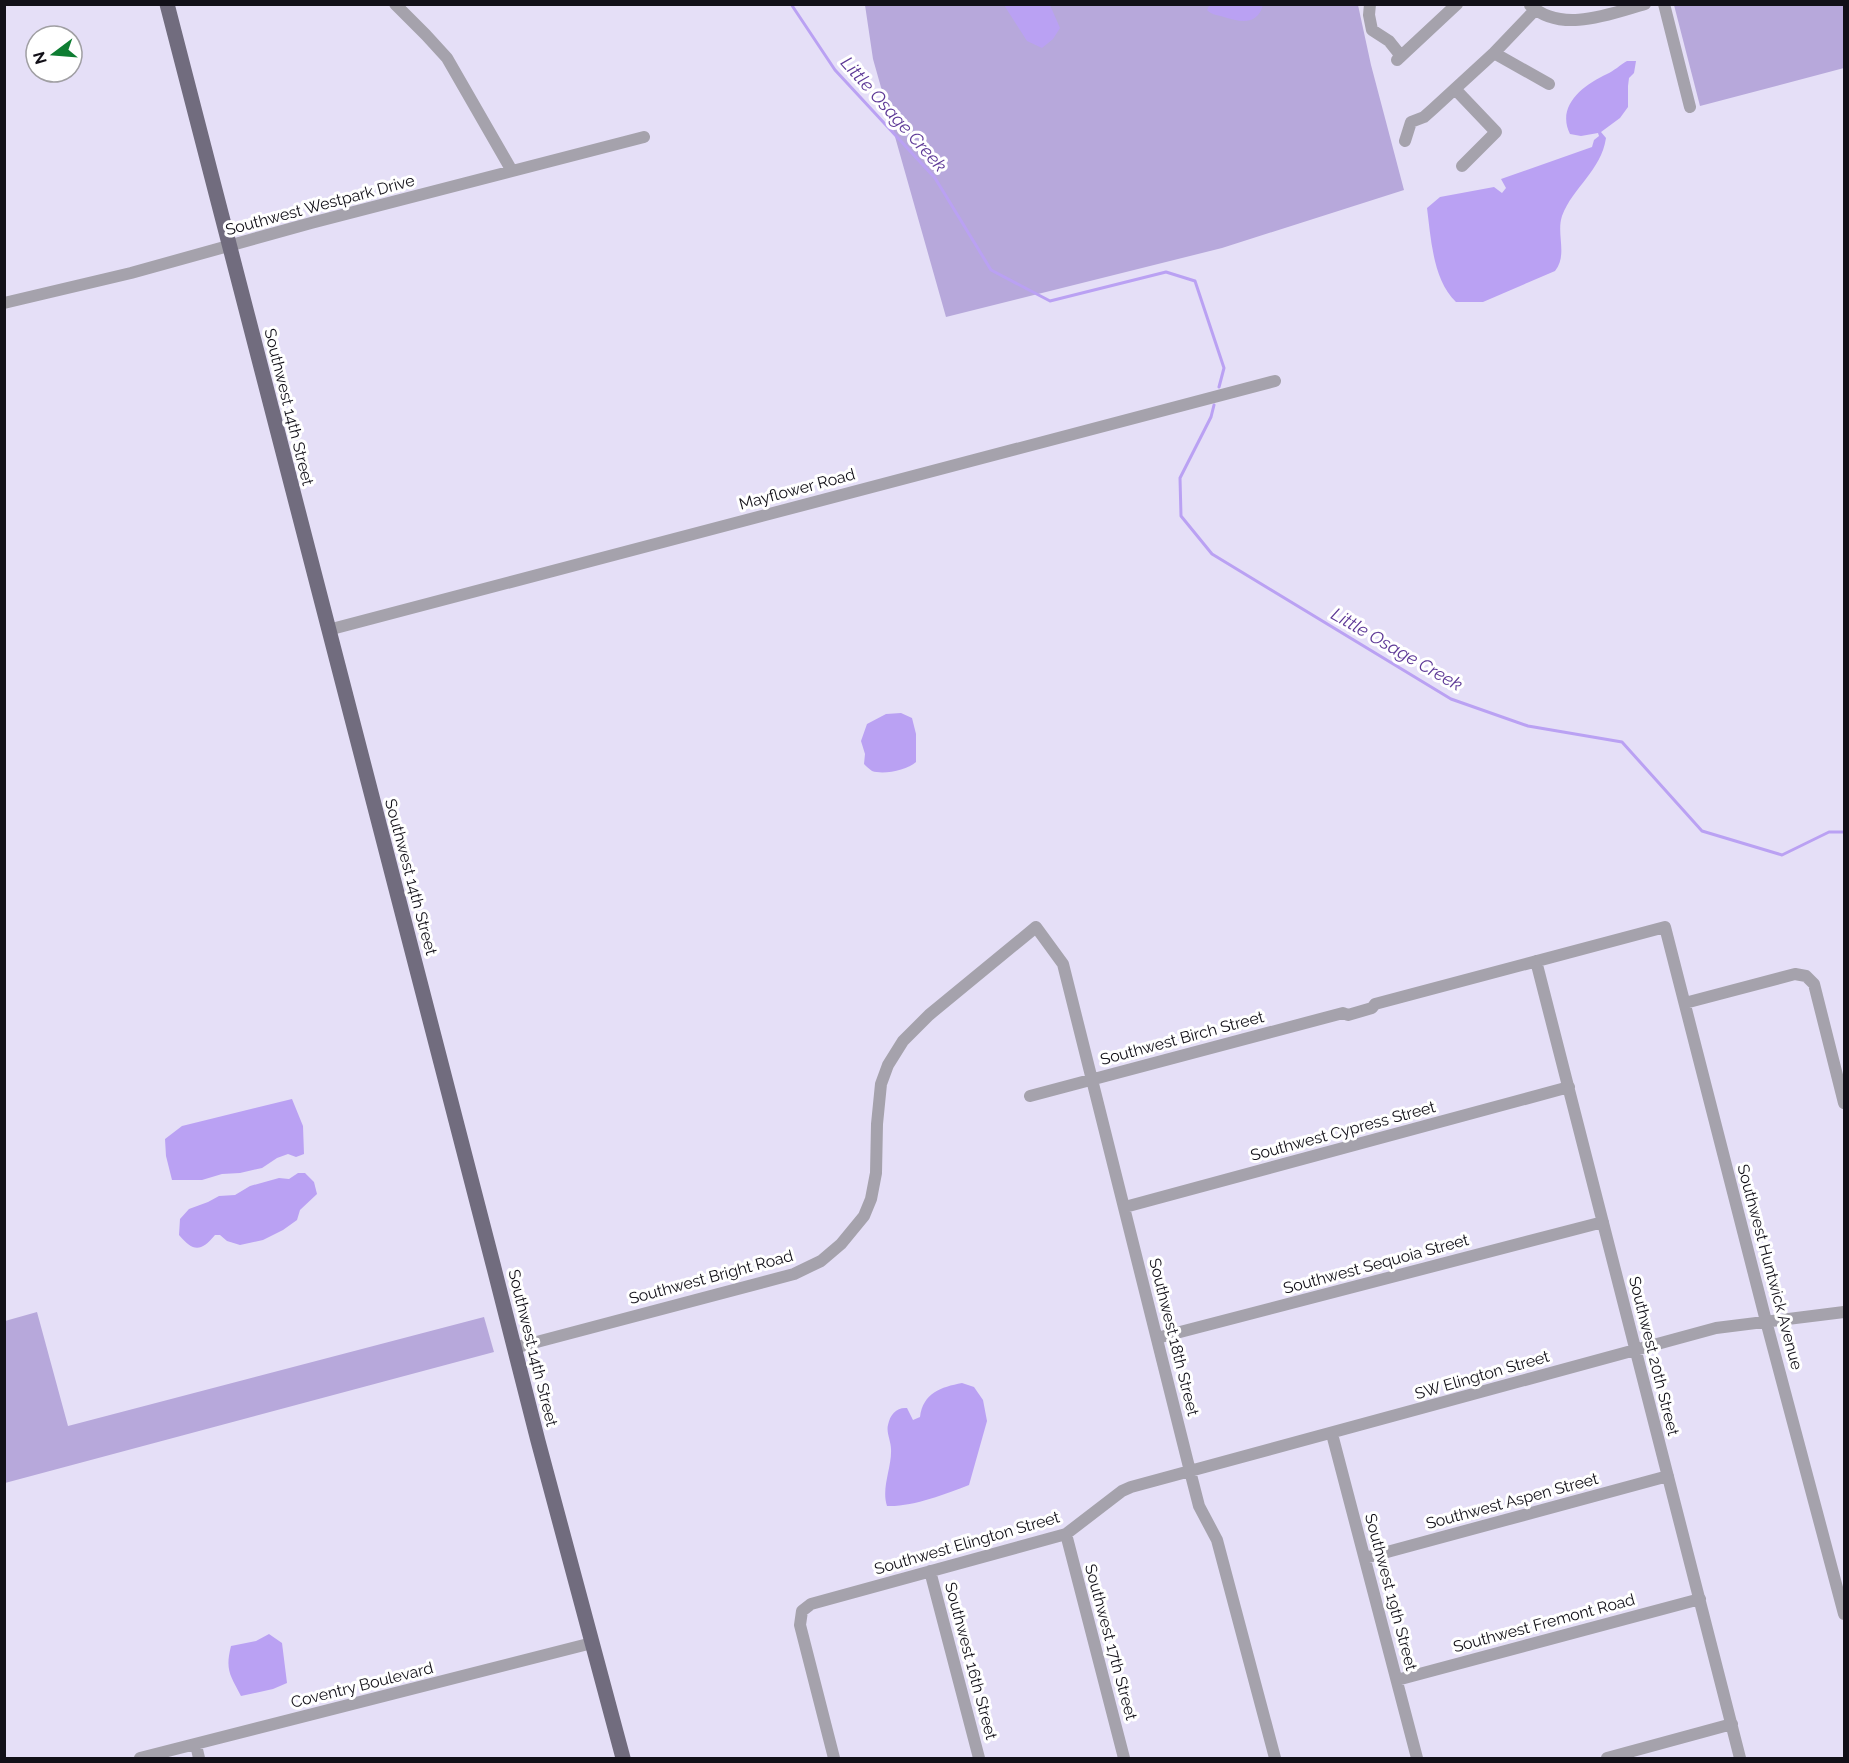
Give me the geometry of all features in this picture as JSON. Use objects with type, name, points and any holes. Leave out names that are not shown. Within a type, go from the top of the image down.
[{"type":"main road","name":"Southwest 14th Street","points":[[167,4],[554,1503],[623,1758]]},
{"type":"street","points":[[395,4],[447,58],[512,171]]},
{"type":"street","points":[[1370,4],[1369,15],[1372,30],[1389,41],[1399,58],[1457,4]]},
{"type":"street","points":[[1405,141],[1412,122],[1424,117],[1494,53],[1532,7],[1558,20],[1593,18],[1645,4]]},
{"type":"street","points":[[1664,4],[1690,107]]},
{"type":"street","points":[[1494,53],[1549,84]]},
{"type":"street","points":[[1455,89],[1496,132],[1462,166]]},
{"type":"street","name":"Southwest Westpark Drive","points":[[4,303],[230,247],[311,223],[644,137]]},
{"type":"street","name":"Mayflower Road","points":[[328,630],[1275,381]]},
{"type":"street","name":"Southwest Bright Road","points":[[514,1348],[794,1274],[821,1261],[854,1230],[864,1216],[871,1199],[876,1173],[881,1084],[888,1065],[903,1041],[929,1015],[1036,927]]},
{"type":"street","name":"Southwest 18th Street","points":[[1036,927],[1063,964],[1199,1506],[1217,1540],[1275,1758]]},
{"type":"street","name":"Southwest Birch Street","points":[[1030,1096],[1343,1013],[1347,1008],[1370,1002],[1375,1004],[1665,927]]},
{"type":"street","name":"Southwest Huntwick Avenue","points":[[1665,927],[1766,1322],[1845,1614]]},
{"type":"street","name":"Southwest 20th Street","points":[[1536,961],[1740,1758]]},
{"type":"street","points":[[1685,1003],[1795,974],[1806,976],[1814,984],[1845,1103]]},
{"type":"street","name":"Southwest Cypress Street","points":[[1125,1207],[1569,1087]]},
{"type":"street","name":"Southwest Sequoia Street","points":[[1157,1338],[1603,1222]]},
{"type":"street","name":"SW Elington Street","points":[[1131,1487],[1716,1328],[1845,1312]]},
{"type":"street","name":"Southwest 19th Street","points":[[1332,1434],[1417,1758]]},
{"type":"street","name":"Southwest Aspen Street","points":[[1365,1558],[1668,1476]]},
{"type":"street","name":"Southwest Elington Street","points":[[834,1758],[800,1625],[802,1611],[811,1604],[1066,1534],[1122,1491],[1131,1487]]},
{"type":"street","name":"Southwest 17th Street","points":[[1066,1534],[1124,1758]]},
{"type":"street","name":"Southwest 16th Street","points":[[930,1571],[979,1758]]},
{"type":"street","name":"Southwest Fremont Road","points":[[1397,1680],[1700,1599]]},
{"type":"street","name":"Coventry Boulevard","points":[[140,1758],[592,1643]]},
{"type":"street","points":[[1607,1758],[1732,1724]]},
{"type":"street","points":[[196,1745],[199,1758]]},
{"type":"shaded area","points":[[865,5],[1358,5],[1371,65],[1404,190],[1222,248],[946,317],[873,59]]},
{"type":"shaded area","points":[[1004,5],[1050,5],[1060,28],[1053,39],[1042,48],[1027,41]]},
{"type":"shaded area","points":[[1263,5],[1257,16],[1242,21],[1215,15],[1207,10],[1209,6]]},
{"type":"shaded area","points":[[1674,5],[1844,5],[1844,68],[1700,106]]},
{"type":"shaded area","points":[[1627,61],[1636,61],[1634,73],[1629,78],[1628,107],[1620,118],[1601,132],[1606,138],[1599,160],[1573,196],[1562,216],[1561,258],[1555,271],[1483,302],[1456,302],[1448,293],[1438,271],[1427,208],[1440,197],[1494,187],[1502,193],[1506,188],[1501,179],[1592,147],[1594,140],[1599,136],[1598,133],[1581,136],[1570,134],[1566,114],[1569,106],[1581,90]]},
{"type":"shaded area","points":[[901,713],[912,718],[916,734],[916,762],[895,771],[872,771],[864,764],[865,754],[861,741],[867,724],[886,714]]},
{"type":"shaded area","points":[[292,1099],[303,1126],[304,1154],[296,1157],[288,1154],[262,1168],[240,1173],[222,1174],[202,1180],[172,1180],[166,1156],[165,1139],[182,1126]]},
{"type":"shaded area","points":[[298,1173],[305,1173],[314,1182],[317,1194],[300,1210],[297,1220],[283,1230],[263,1240],[240,1245],[227,1241],[220,1235],[215,1235],[205,1245],[197,1248],[188,1244],[179,1235],[180,1219],[189,1209],[219,1196],[235,1195],[250,1186],[279,1178],[289,1179]]},
{"type":"shaded area","points":[[37,1312],[68,1426],[484,1317],[494,1352],[5,1483],[5,1321]]},
{"type":"shaded area","points":[[962,1383],[974,1387],[983,1400],[987,1421],[969,1485],[918,1502],[887,1506],[885,1492],[891,1449],[888,1428],[892,1415],[897,1410],[907,1408],[913,1420],[920,1417],[925,1402],[934,1392]]},
{"type":"shaded area","points":[[269,1634],[282,1643],[287,1683],[273,1689],[241,1696],[229,1667],[231,1646],[256,1641]]},
{"type":"waterway","name":"Little Osage Creek","points":[[791,4],[835,70],[935,178],[991,270],[1050,301],[1166,272],[1195,281],[1224,368],[1219,387]]},
{"type":"waterway","name":"Little Osage Creek","points":[[1214,405],[1211,417],[1180,478],[1181,516],[1212,554],[1451,699],[1528,726],[1622,742],[1702,831],[1782,855],[1829,832],[1844,832]]}]
